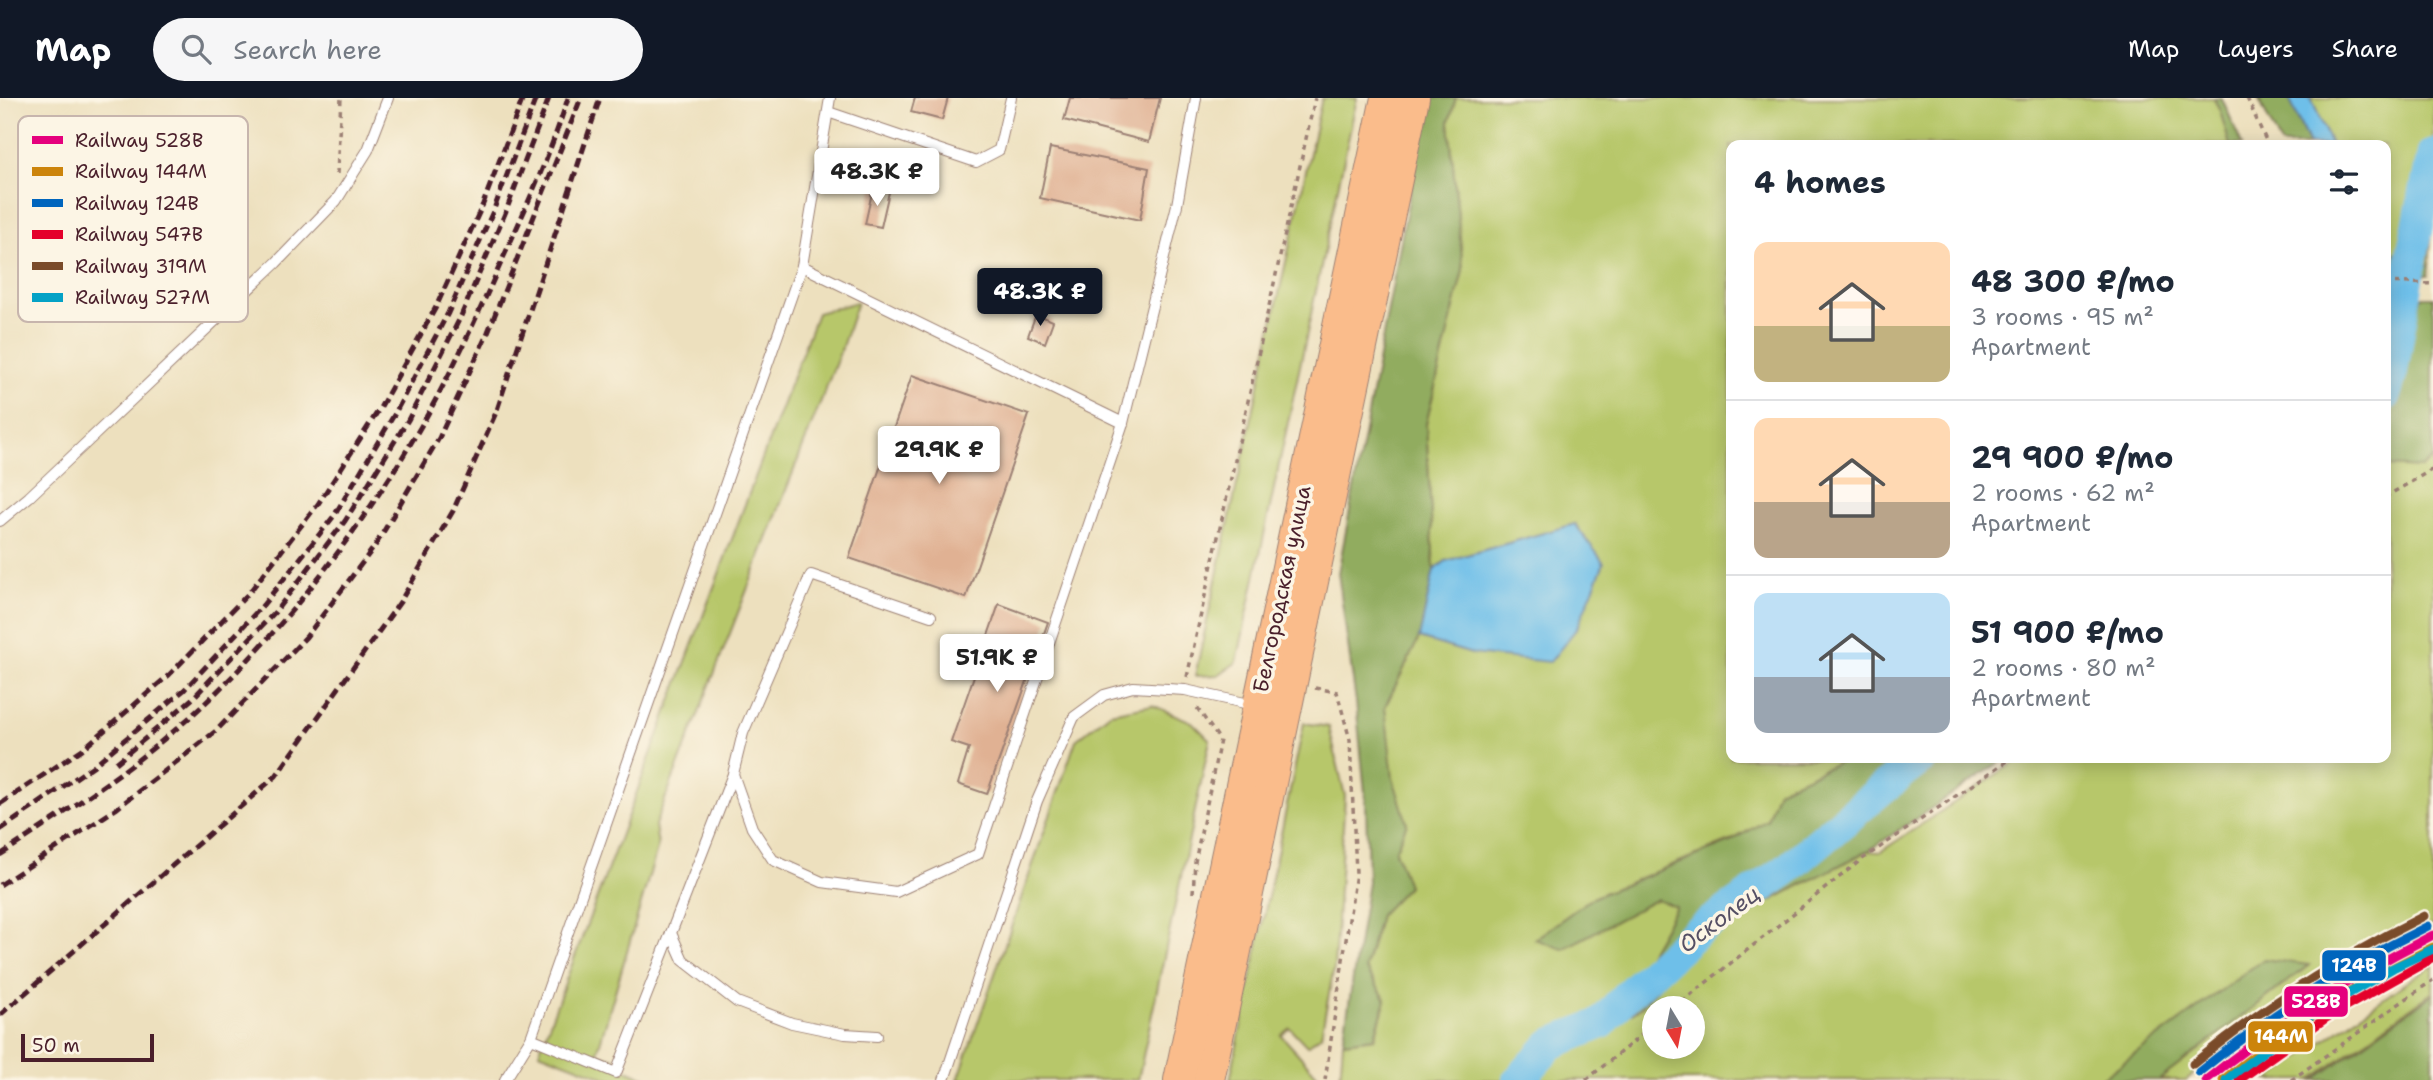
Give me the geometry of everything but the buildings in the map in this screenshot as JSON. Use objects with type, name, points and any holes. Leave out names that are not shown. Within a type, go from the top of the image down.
[{"type":"main road","name":"Белгородская улица","points":[[1209,1080],[1272,709],[1386,98]]},
{"type":"main road","name":"Белгородская улица","points":[[1179,1080],[1272,709],[1292,683],[1414,98]]},
{"type":"lane","points":[[248,290],[336,201],[368,150],[388,98]]},
{"type":"lane","points":[[505,1080],[531,1038],[802,266],[830,98]]},
{"type":"lane","points":[[828,112],[975,162],[999,150],[1011,98]]},
{"type":"lane","points":[[733,774],[752,828],[773,860],[822,882],[896,892],[978,854],[1123,423],[1177,205],[1196,98]]},
{"type":"lane","points":[[802,266],[1123,423]]},
{"type":"lane","points":[[0,521],[29,497],[214,322]]},
{"type":"lane","points":[[531,1038],[616,1073],[733,774],[743,733],[811,575],[931,615]]},
{"type":"lane","points":[[944,1080],[1037,801],[1074,717],[1104,695],[1133,687],[1185,690],[1272,709]]},
{"type":"lane","points":[[671,933],[683,960],[737,1002],[792,1023],[845,1034],[877,1036]]},
{"type":"path","points":[[336,201],[341,98]]},
{"type":"path","points":[[1192,900],[1195,862],[1220,740],[1185,690],[1315,98]]},
{"type":"path","points":[[2247,98],[2266,140]]},
{"type":"path","points":[[2391,283],[2433,284]]},
{"type":"path","points":[[2391,494],[2433,469]]},
{"type":"path","points":[[1292,683],[1337,692],[1350,740],[1356,873],[1325,1080]]},
{"type":"path","points":[[1689,996],[1861,860],[2005,763]]},
{"type":"path","points":[[2291,1080],[2433,980]]},
{"type":"path","points":[[1586,1080],[1642,1035]]},
{"type":"green space","points":[[1322,98],[1357,98],[1237,662],[1218,675],[1195,676]]},
{"type":"green space","points":[[1428,98],[1456,98],[1449,122],[1463,270],[1426,424],[1434,570],[1419,638],[1385,707],[1393,778],[1407,823],[1395,851],[1408,886],[1380,915],[1365,968],[1386,1000],[1374,1038],[1343,1042],[1368,882],[1366,803],[1356,702],[1338,573]]},
{"type":"green space","points":[[1456,98],[2214,98],[2229,140],[1726,140],[1726,763],[1837,763],[1778,790],[1767,820],[1730,841],[1592,898],[1536,939],[1563,949],[1657,899],[1676,907],[1648,956],[1593,1013],[1549,1033],[1507,1080],[1340,1080],[1343,1042],[1375,1038],[1386,1000],[1365,968],[1380,915],[1408,886],[1395,851],[1407,823],[1392,778],[1385,707],[1419,638],[1472,654],[1575,524],[1446,561],[1434,570],[1426,424],[1463,270],[1449,122]]},
{"type":"green space","points":[[2214,98],[2222,98],[2240,140],[2229,140]]},
{"type":"green space","points":[[2258,98],[2289,98],[2307,140],[2279,140]]},
{"type":"green space","points":[[2311,98],[2433,98],[2433,210],[2429,266],[2391,254],[2391,140],[2329,140]]},
{"type":"green space","points":[[2391,253],[2429,266],[2428,275],[2391,275]]},
{"type":"green space","points":[[2391,291],[2397,292],[2391,319]]},
{"type":"green space","points":[[2421,297],[2433,297],[2433,458],[2421,468],[2391,466],[2391,400]]},
{"type":"green space","points":[[857,302],[842,347],[655,825],[658,846],[597,1053],[614,1058],[619,1067],[650,1080],[611,1080],[539,1052],[817,313]]},
{"type":"green space","points":[[2433,458],[2433,925],[2385,947],[2294,1001],[2231,1044],[2186,1080],[2159,1080],[2308,966],[2264,959],[2100,1080],[1525,1080],[1552,1049],[1604,1031],[1642,1006],[1642,1059],[1705,1059],[1705,996],[1650,996],[1682,959],[1754,909],[1868,851],[1880,852],[2014,763],[2391,763],[2391,465],[2421,468]]},
{"type":"green space","points":[[1152,705],[1192,722],[1210,740],[1138,1080],[958,1080],[1076,740],[1110,713]]},
{"type":"green space","points":[[1304,723],[1329,727],[1345,796],[1334,968],[1321,1035],[1307,1046],[1290,1028],[1281,1035],[1318,1076],[1316,1080],[1230,1080]]},
{"type":"green space","points":[[1837,763],[1908,763],[1781,863],[1648,956],[1676,907],[1657,899],[1563,949],[1535,939],[1592,898],[1730,842],[1767,820],[1778,790]]},
{"type":"green space","points":[[1924,763],[1999,763],[1868,851],[1753,909],[1682,959],[1650,996],[1642,996],[1641,1007],[1604,1031],[1606,1023],[1699,935],[1787,875],[1885,792]]},
{"type":"green space","points":[[2264,959],[2309,965],[2159,1080],[2100,1080]]},
{"type":"green space","points":[[2433,966],[2433,992],[2311,1080],[2268,1080],[2414,977]]},
{"type":"green space","points":[[2433,994],[2433,1080],[2314,1080]]},
{"type":"water","points":[[2289,98],[2311,98],[2329,140],[2307,140]]},
{"type":"water","points":[[1575,524],[1604,563],[1577,628],[1550,662],[1472,654],[1419,638],[1434,570],[1446,561]]},
{"type":"waterway","name":"Осколец","points":[[2391,375],[2433,154]]},
{"type":"waterway","name":"Осколец","points":[[1519,1080],[1551,1044],[1602,1023],[1625,997],[1696,932],[1785,871],[1916,763]]},
{"type":"railway","points":[[0,804],[84,748],[169,675],[248,594],[318,504],[380,408],[436,307],[483,204],[523,98]]},
{"type":"railway","points":[[0,830],[93,766],[184,690],[263,605],[334,516],[394,415],[448,313],[494,209],[536,98]]},
{"type":"railway","points":[[116,763],[192,699],[275,612],[345,521],[408,420],[461,316],[506,211],[549,98]]},
{"type":"railway","points":[[0,855],[78,803],[177,729],[263,644],[321,575],[374,502],[453,366],[528,203],[568,98]]},
{"type":"railway","points":[[0,885],[116,809],[216,731],[306,637],[375,546],[439,438],[488,332],[581,98]]},
{"type":"railway","points":[[0,1015],[276,776],[400,602],[453,511],[497,410],[600,98]]},
{"type":"rail line","name":"319М","points":[[2193,1064],[2247,1022],[2304,984],[2363,948],[2424,916]]},
{"type":"rail line","name":"124В","points":[[2199,1072],[2310,992],[2428,926]]},
{"type":"rail line","name":"528В","points":[[2206,1080],[2260,1039],[2316,1002],[2433,935]]},
{"type":"rail line","name":"144М","points":[[2223,1080],[2324,1007],[2433,947]]},
{"type":"rail line","name":"527М","points":[[2226,1080],[2310,1016],[2393,968],[2433,949]]},
{"type":"rail line","name":"547В","points":[[2239,1080],[2326,1018],[2433,958]]}]
